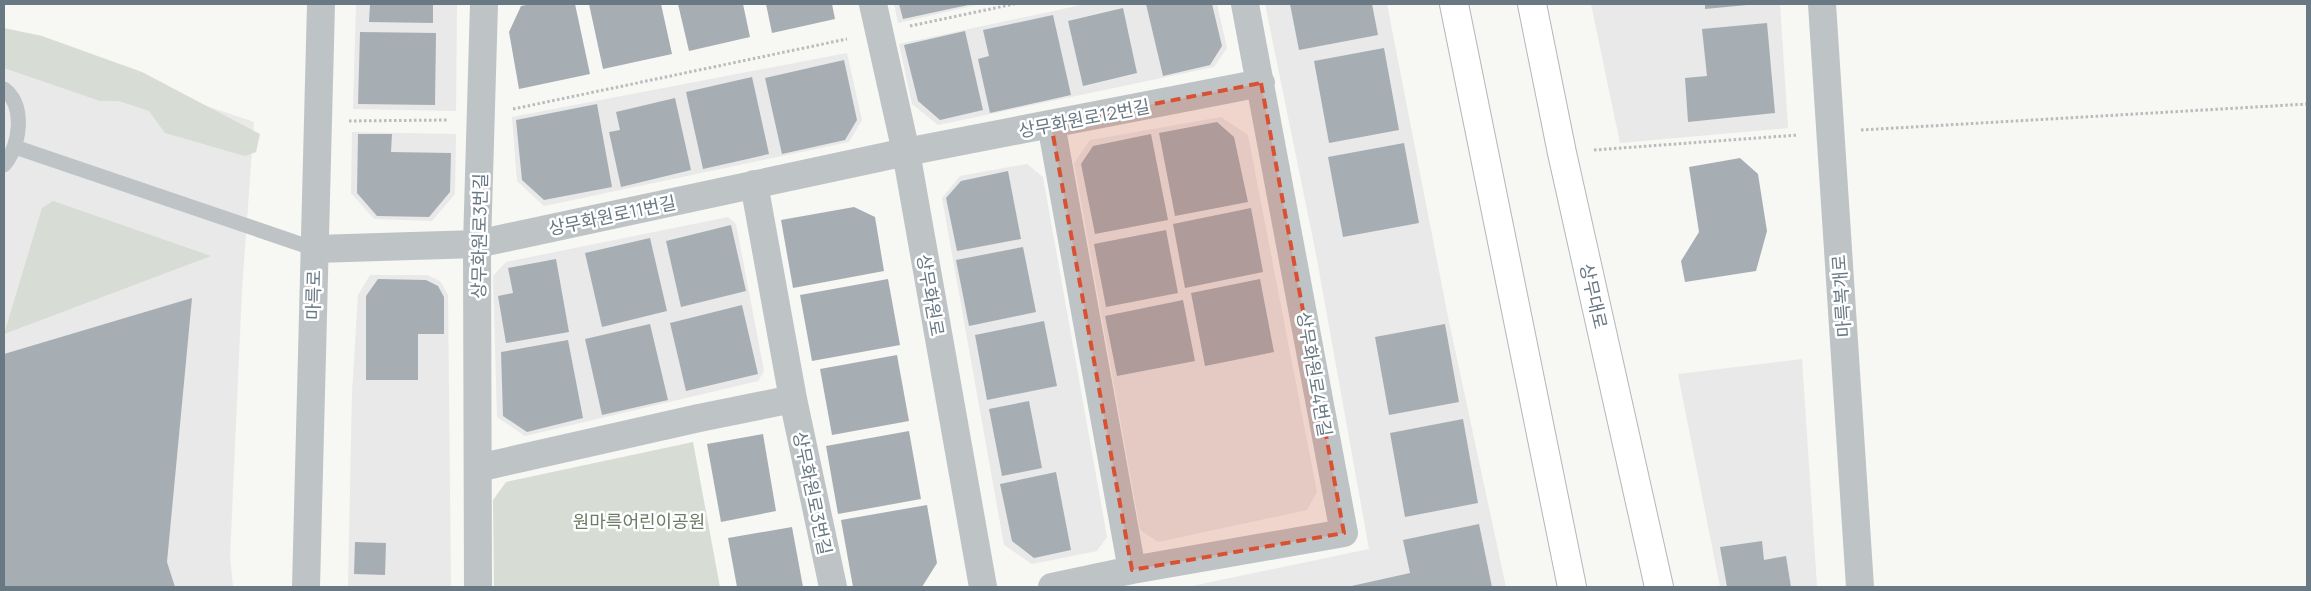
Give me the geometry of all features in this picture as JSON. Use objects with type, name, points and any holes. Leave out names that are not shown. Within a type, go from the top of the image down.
[{"type":"main road","points":[[1454,4],[1572,587]]},
{"type":"main road","name":"상무대로","points":[[1532,4],[1562,153],[1659,587]]},
{"type":"street","name":"마륵로","points":[[306,587],[321,4]]},
{"type":"street","name":"상무화원로3번길","points":[[478,587],[477,244],[484,4]]},
{"type":"street","name":"상무화원로","points":[[873,4],[906,152],[983,587]]},
{"type":"street","name":"상무화원로4번길","points":[[1052,587],[1132,570],[1344,533],[1245,4]]},
{"type":"street","name":"마륵복개로","points":[[1822,4],[1860,587]]},
{"type":"street","name":"상무화원로12번길","points":[[906,152],[1261,83]]},
{"type":"street","points":[[1051,124],[1132,570]]},
{"type":"street","name":"상무화원로11번길","points":[[314,249],[477,244],[906,152]]},
{"type":"street","name":"상무화원로3번길","points":[[754,184],[792,399],[833,587]]},
{"type":"street","points":[[478,468],[792,399]]},
{"type":"lane","points":[[4,89],[16,107],[18,127],[15,147],[4,165]]},
{"type":"lane","points":[[15,147],[314,249]]},
{"type":"path","points":[[348,121],[455,120],[1014,4]]},
{"type":"path","points":[[1562,153],[1830,132],[2307,104]]},
{"type":"highlighted area","points":[[1261,83],[1344,533],[1132,570],[1051,124]]},
{"type":"shaded area","points":[[356,4],[457,4],[456,111],[353,109]]},
{"type":"shaded area","points":[[894,4],[981,4],[898,23]]},
{"type":"shaded area","points":[[1086,4],[1217,4],[1227,48],[1214,67],[938,125],[912,104],[899,44]]},
{"type":"shaded area","points":[[1265,4],[1387,4],[1448,317],[1506,587],[1187,587],[1369,549],[1316,254]]},
{"type":"shaded area","points":[[1591,4],[1780,4],[1788,128],[1620,143]]},
{"type":"shaded area","points":[[4,37],[254,122],[242,290],[230,556],[233,587],[4,587]]},
{"type":"shaded area","points":[[847,53],[862,120],[849,142],[544,206],[517,181],[512,117]]},
{"type":"shaded area","points":[[1221,117],[1248,135],[1317,492],[1307,510],[1158,542],[1140,530],[1074,163],[1090,140]]},
{"type":"shaded area","points":[[352,132],[456,134],[455,194],[432,221],[374,219],[351,193]]},
{"type":"shaded area","points":[[1027,164],[1043,177],[1107,537],[1097,551],[1032,564],[1004,545],[942,198],[960,176]]},
{"type":"shaded area","points":[[728,217],[736,224],[764,371],[758,381],[525,436],[497,417],[493,276],[506,262]]},
{"type":"shaded area","points":[[370,275],[427,275],[440,281],[448,295],[451,587],[348,587],[352,393],[358,295]]},
{"type":"shaded area","points":[[1802,359],[1817,587],[1720,587],[1678,374]]},
{"type":"green space","points":[[4,28],[42,36],[142,72],[260,134],[256,152],[245,156],[165,133],[149,111],[119,101],[100,101],[4,68]]},
{"type":"green space","points":[[53,201],[211,256],[4,334],[42,208]]},
{"type":"green space","name":"원마륵어린이공원","points":[[693,442],[720,587],[494,587],[493,500],[506,482]]},
{"type":"building","points":[[370,4],[433,4],[433,23],[369,22]]},
{"type":"building","points":[[531,4],[575,4],[590,74],[519,89],[509,32],[521,6]]},
{"type":"building","points":[[589,4],[661,4],[672,54],[603,69]]},
{"type":"building","points":[[678,4],[743,4],[750,37],[689,51]]},
{"type":"building","points":[[766,4],[832,4],[835,19],[772,33]]},
{"type":"building","points":[[899,4],[968,4],[968,5],[903,19]]},
{"type":"building","points":[[1146,4],[1212,4],[1222,46],[1210,65],[1163,76]]},
{"type":"building","points":[[1290,4],[1372,4],[1378,35],[1299,50]]},
{"type":"building","points":[[1705,4],[1747,4],[1747,5],[1705,9]]},
{"type":"building","points":[[1123,8],[1137,73],[1083,86],[1068,21]]},
{"type":"building","points":[[1053,15],[1071,95],[990,113],[978,59],[989,56],[983,30]]},
{"type":"building","points":[[1767,23],[1775,113],[1688,122],[1685,78],[1707,76],[1702,29]]},
{"type":"building","points":[[965,31],[983,110],[940,120],[918,101],[904,45]]},
{"type":"building","points":[[360,32],[436,33],[435,105],[358,104]]},
{"type":"building","points":[[1384,48],[1399,130],[1329,143],[1314,61]]},
{"type":"building","points":[[844,60],[857,120],[845,140],[782,154],[765,78]]},
{"type":"building","points":[[752,77],[769,154],[703,169],[686,92]]},
{"type":"building","points":[[675,98],[691,170],[621,187],[609,132],[620,130],[616,112]]},
{"type":"building","points":[[597,104],[612,187],[544,200],[522,180],[516,120]]},
{"type":"building","points":[[1217,122],[1234,137],[1248,202],[1175,216],[1159,133]]},
{"type":"building","points":[[358,134],[392,134],[391,152],[451,153],[450,192],[429,217],[377,216],[357,193]]},
{"type":"building","points":[[1151,134],[1168,220],[1095,234],[1081,164],[1093,146]]},
{"type":"building","points":[[1404,143],[1419,223],[1343,237],[1328,157]]},
{"type":"building","points":[[1740,158],[1758,174],[1767,231],[1756,271],[1685,282],[1681,261],[1699,232],[1689,167]]},
{"type":"building","points":[[1008,171],[1021,239],[957,251],[946,198],[961,181]]},
{"type":"building","points":[[854,207],[875,217],[884,271],[793,288],[781,220]]},
{"type":"building","points":[[1251,208],[1263,272],[1185,288],[1173,224]]},
{"type":"building","points":[[731,225],[746,291],[681,307],[666,241]]},
{"type":"building","points":[[1166,230],[1178,293],[1106,307],[1094,244]]},
{"type":"building","points":[[650,238],[667,311],[602,327],[585,253]]},
{"type":"building","points":[[1023,247],[1036,312],[969,326],[956,260]]},
{"type":"building","points":[[556,259],[569,332],[506,343],[498,296],[513,293],[508,268]]},
{"type":"building","points":[[378,279],[426,280],[438,286],[444,297],[444,334],[418,334],[418,380],[366,380],[366,296]]},
{"type":"building","points":[[888,279],[900,345],[812,361],[800,295]]},
{"type":"building","points":[[1260,279],[1274,352],[1205,366],[1191,293]]},
{"type":"building","points":[[192,298],[167,562],[175,587],[4,587],[4,354]]},
{"type":"building","points":[[1183,300],[1195,361],[1117,376],[1105,316]]},
{"type":"building","points":[[742,305],[758,374],[686,391],[670,323]]},
{"type":"building","points":[[1044,321],[1057,386],[987,400],[975,335]]},
{"type":"building","points":[[650,324],[668,400],[602,415],[585,339]]},
{"type":"building","points":[[1445,324],[1459,402],[1389,415],[1375,337]]},
{"type":"building","points":[[568,340],[583,418],[527,432],[503,416],[501,352]]},
{"type":"building","points":[[897,355],[909,421],[832,435],[820,369]]},
{"type":"building","points":[[1029,401],[1042,468],[1002,476],[989,409]]},
{"type":"building","points":[[1463,419],[1478,503],[1405,517],[1390,433]]},
{"type":"building","points":[[909,431],[921,499],[838,514],[826,446]]},
{"type":"building","points":[[763,434],[776,511],[721,522],[707,444]]},
{"type":"building","points":[[1056,472],[1071,550],[1034,558],[1012,541],[1000,484]]},
{"type":"building","points":[[927,505],[937,563],[922,587],[853,587],[841,520]]},
{"type":"building","points":[[1479,524],[1492,587],[1347,587],[1410,573],[1403,540]]},
{"type":"building","points":[[792,527],[803,587],[737,587],[728,538]]},
{"type":"building","points":[[1762,541],[1764,560],[1786,556],[1791,587],[1727,587],[1720,547]]},
{"type":"building","points":[[355,542],[386,543],[385,575],[354,574]]}]
